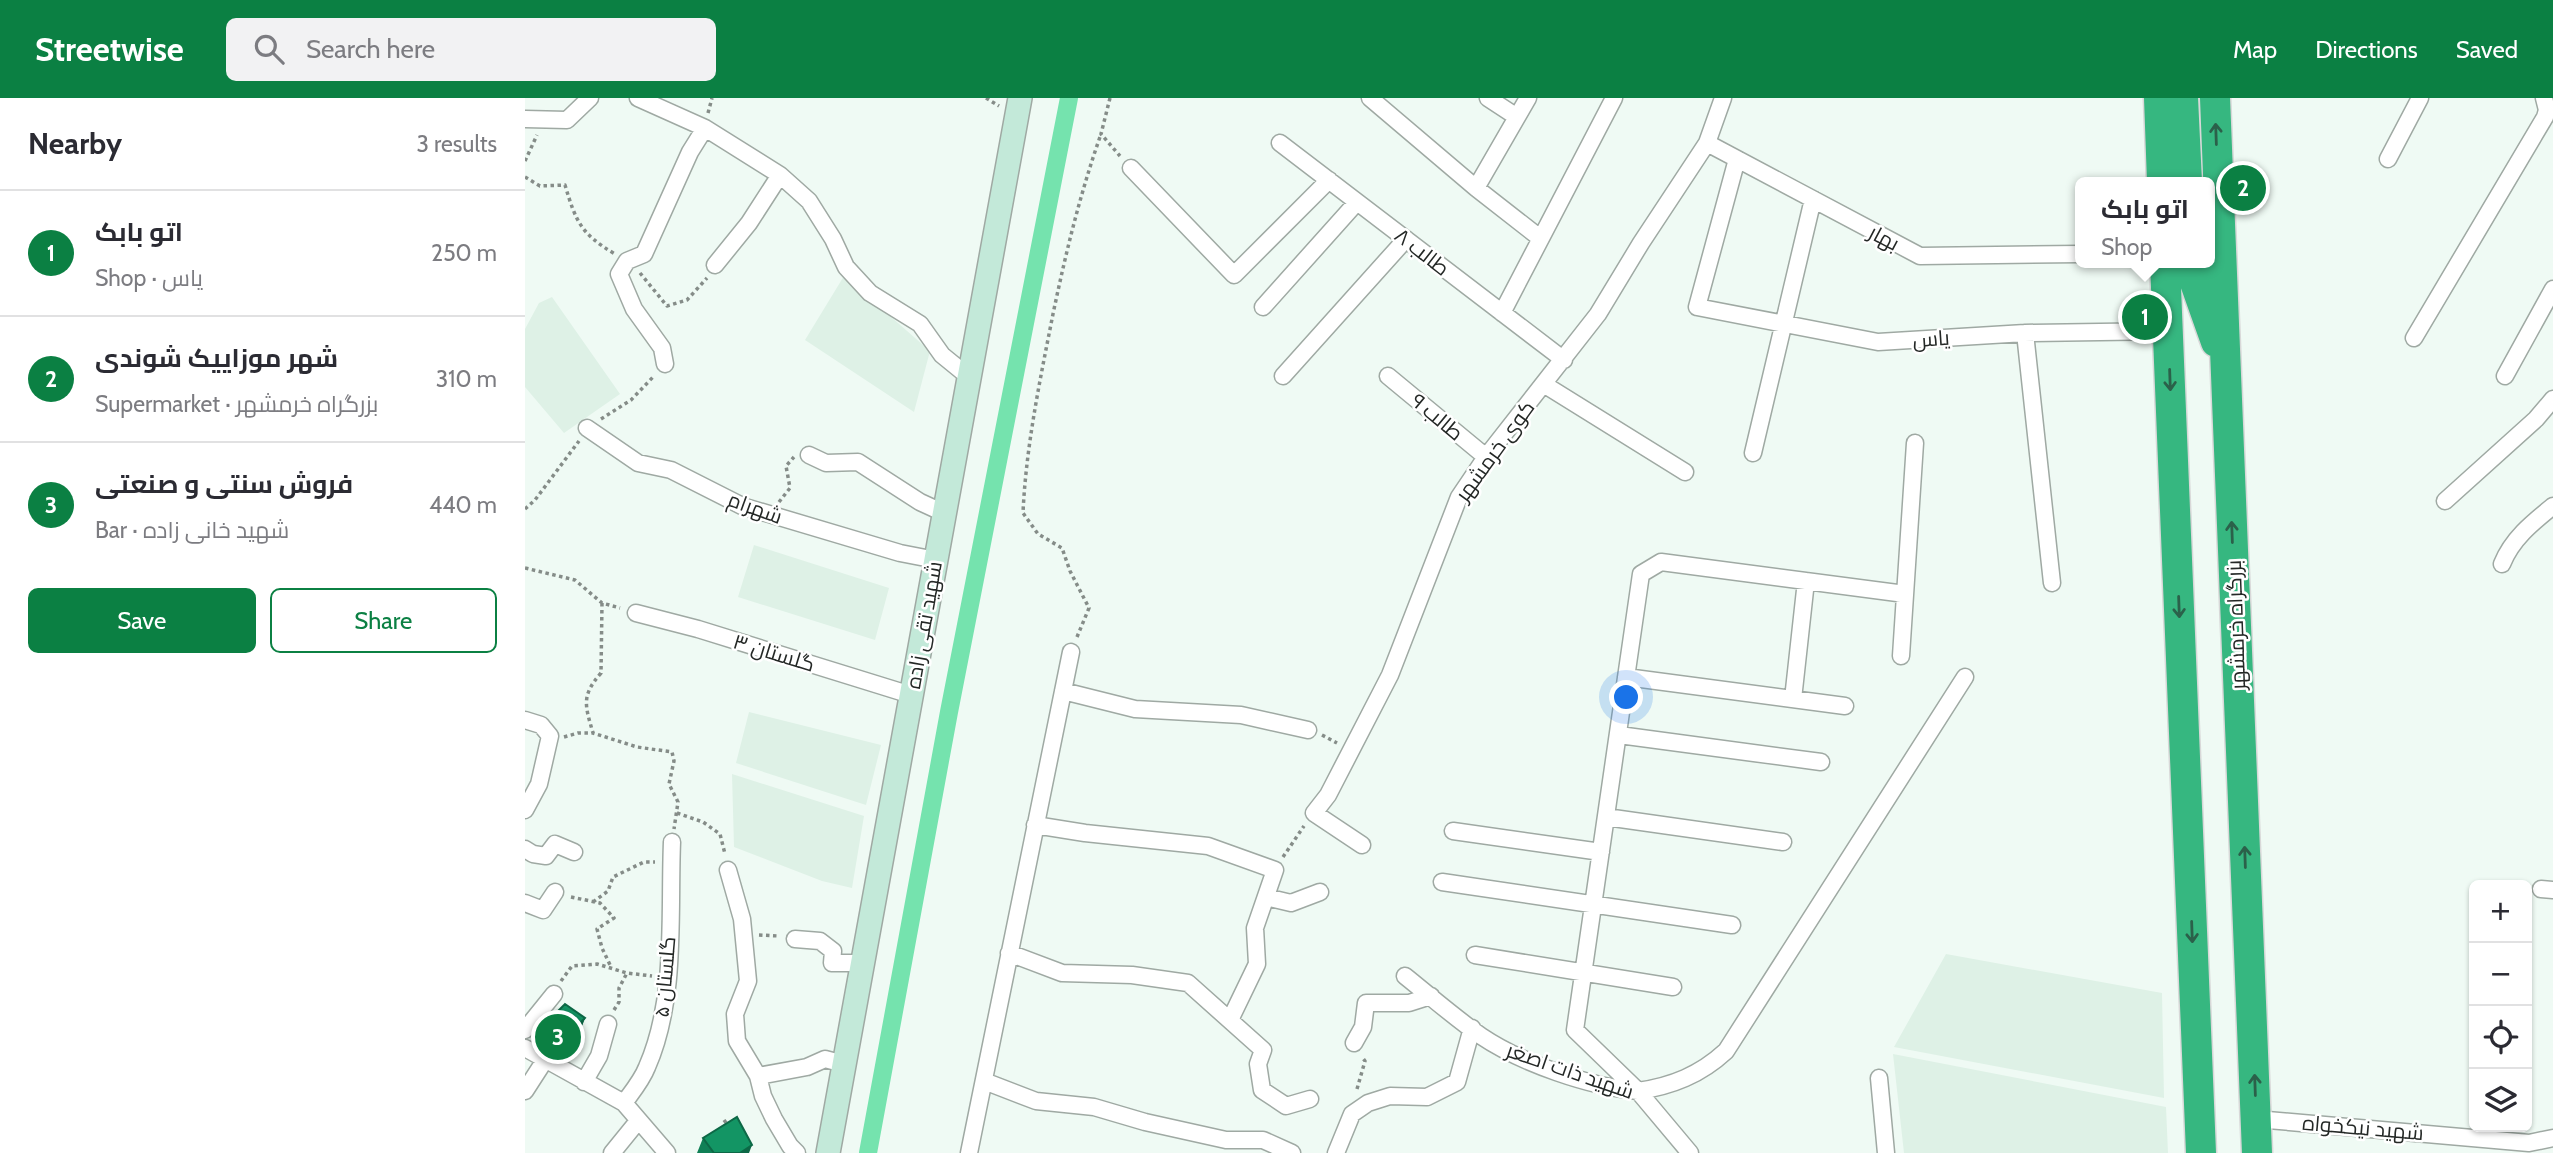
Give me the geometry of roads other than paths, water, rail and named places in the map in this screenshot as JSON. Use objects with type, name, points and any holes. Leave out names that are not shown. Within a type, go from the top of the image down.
[{"type":"highway","points":[[2159,98],[2174,177]]},
{"type":"highway","points":[[2174,177],[2183,98]]},
{"type":"highway","name":"بزرگراه خرمشهر","points":[[2214,98],[2257,1153]]},
{"type":"highway","points":[[2196,177],[2218,175]]},
{"type":"highway","points":[[2165,268],[2201,1153]]},
{"type":"highway","points":[[2192,268],[2226,369]]},
{"type":"main road","name":"شهید تقی زاده","points":[[828,1153],[1020,98]]},
{"type":"street","points":[[525,119],[567,120],[590,98]]},
{"type":"street","points":[[638,98],[705,128],[780,175],[810,201],[833,239],[845,267],[870,293],[921,324],[942,355],[969,377]]},
{"type":"street","points":[[1370,98],[1540,238]]},
{"type":"street","points":[[1488,98],[1517,117]]},
{"type":"street","points":[[1476,188],[1528,98]]},
{"type":"street","points":[[1502,313],[1614,98]]},
{"type":"street","name":"کوی خرمشهر","points":[[1362,845],[1314,813],[1328,795],[1390,675],[1459,497],[1486,457],[1598,314],[1707,143],[1723,98]]},
{"type":"street","points":[[2388,159],[2420,98]]},
{"type":"street","points":[[2414,338],[2545,117],[2547,110],[2544,98]]},
{"type":"street","points":[[665,364],[662,348],[634,309],[619,274],[627,261],[644,254],[689,152],[705,128]]},
{"type":"street","name":"طالب ۸","points":[[1280,143],[1564,360]]},
{"type":"street","name":"بهار","points":[[1707,143],[1920,256],[2075,254]]},
{"type":"street","name":"یاس","points":[[1737,159],[1697,307],[1783,326],[1878,342],[2025,333],[2168,331]]},
{"type":"street","points":[[1131,168],[1234,275],[1329,180]]},
{"type":"street","points":[[715,265],[749,223],[780,175]]},
{"type":"street","points":[[1753,453],[1813,199]]},
{"type":"street","points":[[1263,307],[1357,202]]},
{"type":"street","points":[[1283,376],[1406,239]]},
{"type":"street","points":[[2505,376],[2553,289]]},
{"type":"street","points":[[2025,333],[2052,583]]},
{"type":"street","name":"طالب ۹","points":[[1388,376],[1486,457]]},
{"type":"street","points":[[1545,384],[1685,472]]},
{"type":"street","points":[[2445,501],[2536,419],[2553,399]]},
{"type":"street","name":"شهرام","points":[[587,428],[638,463],[671,470],[742,506],[900,553],[936,560]]},
{"type":"street","points":[[1901,656],[1915,443]]},
{"type":"street","points":[[809,455],[826,463],[858,462],[920,502],[944,513]]},
{"type":"street","points":[[2502,564],[2508,549],[2531,523],[2553,506]]},
{"type":"street","points":[[1905,594],[1661,562],[1641,574],[1575,1030],[1638,1091],[1679,1082],[1712,1065],[1726,1052],[1965,677]]},
{"type":"street","points":[[1793,699],[1806,581]]},
{"type":"street","name":"گلستان ۳","points":[[636,613],[698,629],[911,695]]},
{"type":"street","points":[[969,1153],[1071,652]]},
{"type":"street","points":[[1626,677],[1845,706]]},
{"type":"street","points":[[1063,691],[1135,709],[1241,715],[1308,730]]},
{"type":"street","points":[[525,720],[541,725],[551,736],[539,784],[525,810]]},
{"type":"street","points":[[1619,735],[1821,762]]},
{"type":"street","points":[[1606,817],[1783,842]]},
{"type":"street","points":[[1035,825],[1208,846],[1275,870],[1255,928],[1257,964],[1230,1020]]},
{"type":"street","points":[[1453,831],[1601,852]]},
{"type":"street","points":[[525,849],[533,854],[546,856],[555,844],[574,852]]},
{"type":"street","name":"گلستان ۵","points":[[624,1103],[646,1070],[663,1022],[668,978],[672,849]]},
{"type":"street","points":[[728,870],[742,919],[748,981],[735,1014],[737,1041],[758,1076],[763,1096],[774,1119],[797,1153]]},
{"type":"street","points":[[1442,882],[1732,925]]},
{"type":"street","points":[[525,903],[543,911],[555,892]]},
{"type":"street","points":[[1266,897],[1291,903],[1320,892]]},
{"type":"street","points":[[795,939],[820,941],[832,951],[832,963],[862,963]]},
{"type":"street","points":[[1009,953],[1062,973],[1132,975],[1188,983],[1263,1050],[1258,1064],[1262,1090],[1286,1107],[1310,1099]]},
{"type":"street","points":[[1475,955],[1673,987]]},
{"type":"street","name":"شهید ذات اصغر","points":[[1405,976],[1472,1028],[1514,1054],[1612,1089],[1638,1091],[1690,1153]]},
{"type":"street","points":[[525,1030],[554,994]]},
{"type":"street","points":[[1354,1043],[1363,1027],[1366,1003],[1409,1003],[1431,996]]},
{"type":"street","points":[[584,1082],[599,1056],[608,1024]]},
{"type":"street","points":[[1336,1153],[1352,1114],[1368,1103],[1389,1097],[1427,1097],[1457,1082],[1472,1028]]},
{"type":"street","points":[[525,1048],[624,1103],[667,1153]]},
{"type":"street","points":[[758,1076],[807,1067],[825,1059],[844,1064]]},
{"type":"street","points":[[525,1091],[545,1060]]},
{"type":"street","points":[[1879,1078],[1886,1153]]},
{"type":"street","points":[[984,1082],[1036,1101],[1094,1107],[1145,1122],[1226,1140],[1263,1140],[1292,1153]]},
{"type":"street","name":"شهید نیکخواه","points":[[2256,1119],[2529,1143],[2553,1138]]},
{"type":"street","points":[[612,1153],[638,1121]]},
{"type":"waterway","points":[[868,1153],[949,712],[1069,98]]},
{"type":"place","name":"شهر موزاییک شوندی","points":[[2243,188]]},
{"type":"place","name":"اتو بابک","points":[[2145,317]]},
{"type":"place","name":"فروش سنتی و صنعتی","points":[[558,1037]]}]
